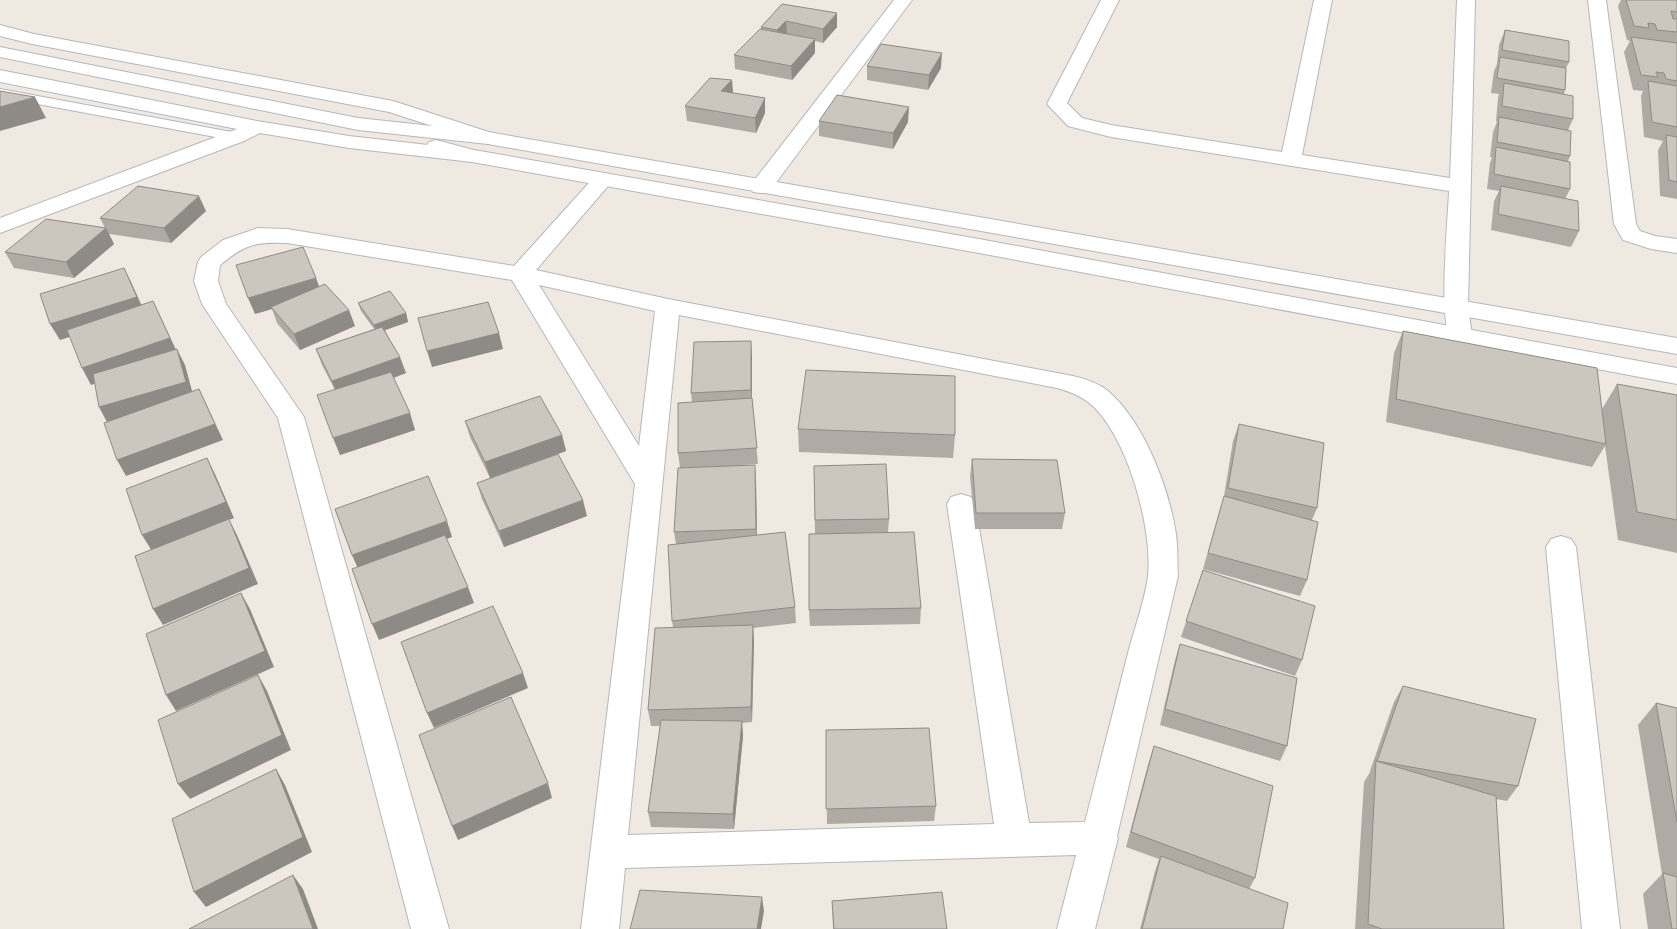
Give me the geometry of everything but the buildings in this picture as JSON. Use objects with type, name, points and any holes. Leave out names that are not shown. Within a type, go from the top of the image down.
[{"type":"street","points":[[761,187],[903,0]]},
{"type":"street","points":[[1110,0],[1057,104],[1075,122],[1111,132],[1460,186]]},
{"type":"street","points":[[1291,160],[1323,0]]},
{"type":"street","points":[[1460,336],[1456,307],[1466,0]]},
{"type":"street","points":[[1597,0],[1625,224],[1631,235],[1651,242],[1677,246]]},
{"type":"street","points":[[0,30],[32,39],[393,107],[488,138]]},
{"type":"street","points":[[0,52],[279,110],[370,126],[488,138],[1677,346]]},
{"type":"street","points":[[0,76],[257,127],[349,142],[472,156],[989,248],[1677,376]]},
{"type":"street","points":[[370,126],[472,156]]},
{"type":"street","points":[[0,226],[236,137],[257,127]]},
{"type":"street","points":[[520,274],[603,179]]},
{"type":"street","points":[[430,929],[291,417],[214,304],[206,281],[209,262],[230,245],[258,235],[287,236],[520,274],[668,306],[1057,380],[1084,388],[1106,405],[1129,438],[1150,488],[1161,533],[1163,576],[1100,838],[1076,929]]},
{"type":"street","points":[[520,274],[649,484]]},
{"type":"street","points":[[600,929],[610,852],[668,306]]},
{"type":"street","points":[[961,504],[1014,840]]},
{"type":"street","points":[[1562,548],[1601,929]]},
{"type":"street","points":[[610,852],[1100,838]]},
{"type":"lane","points":[[0,92],[236,137]]}]
